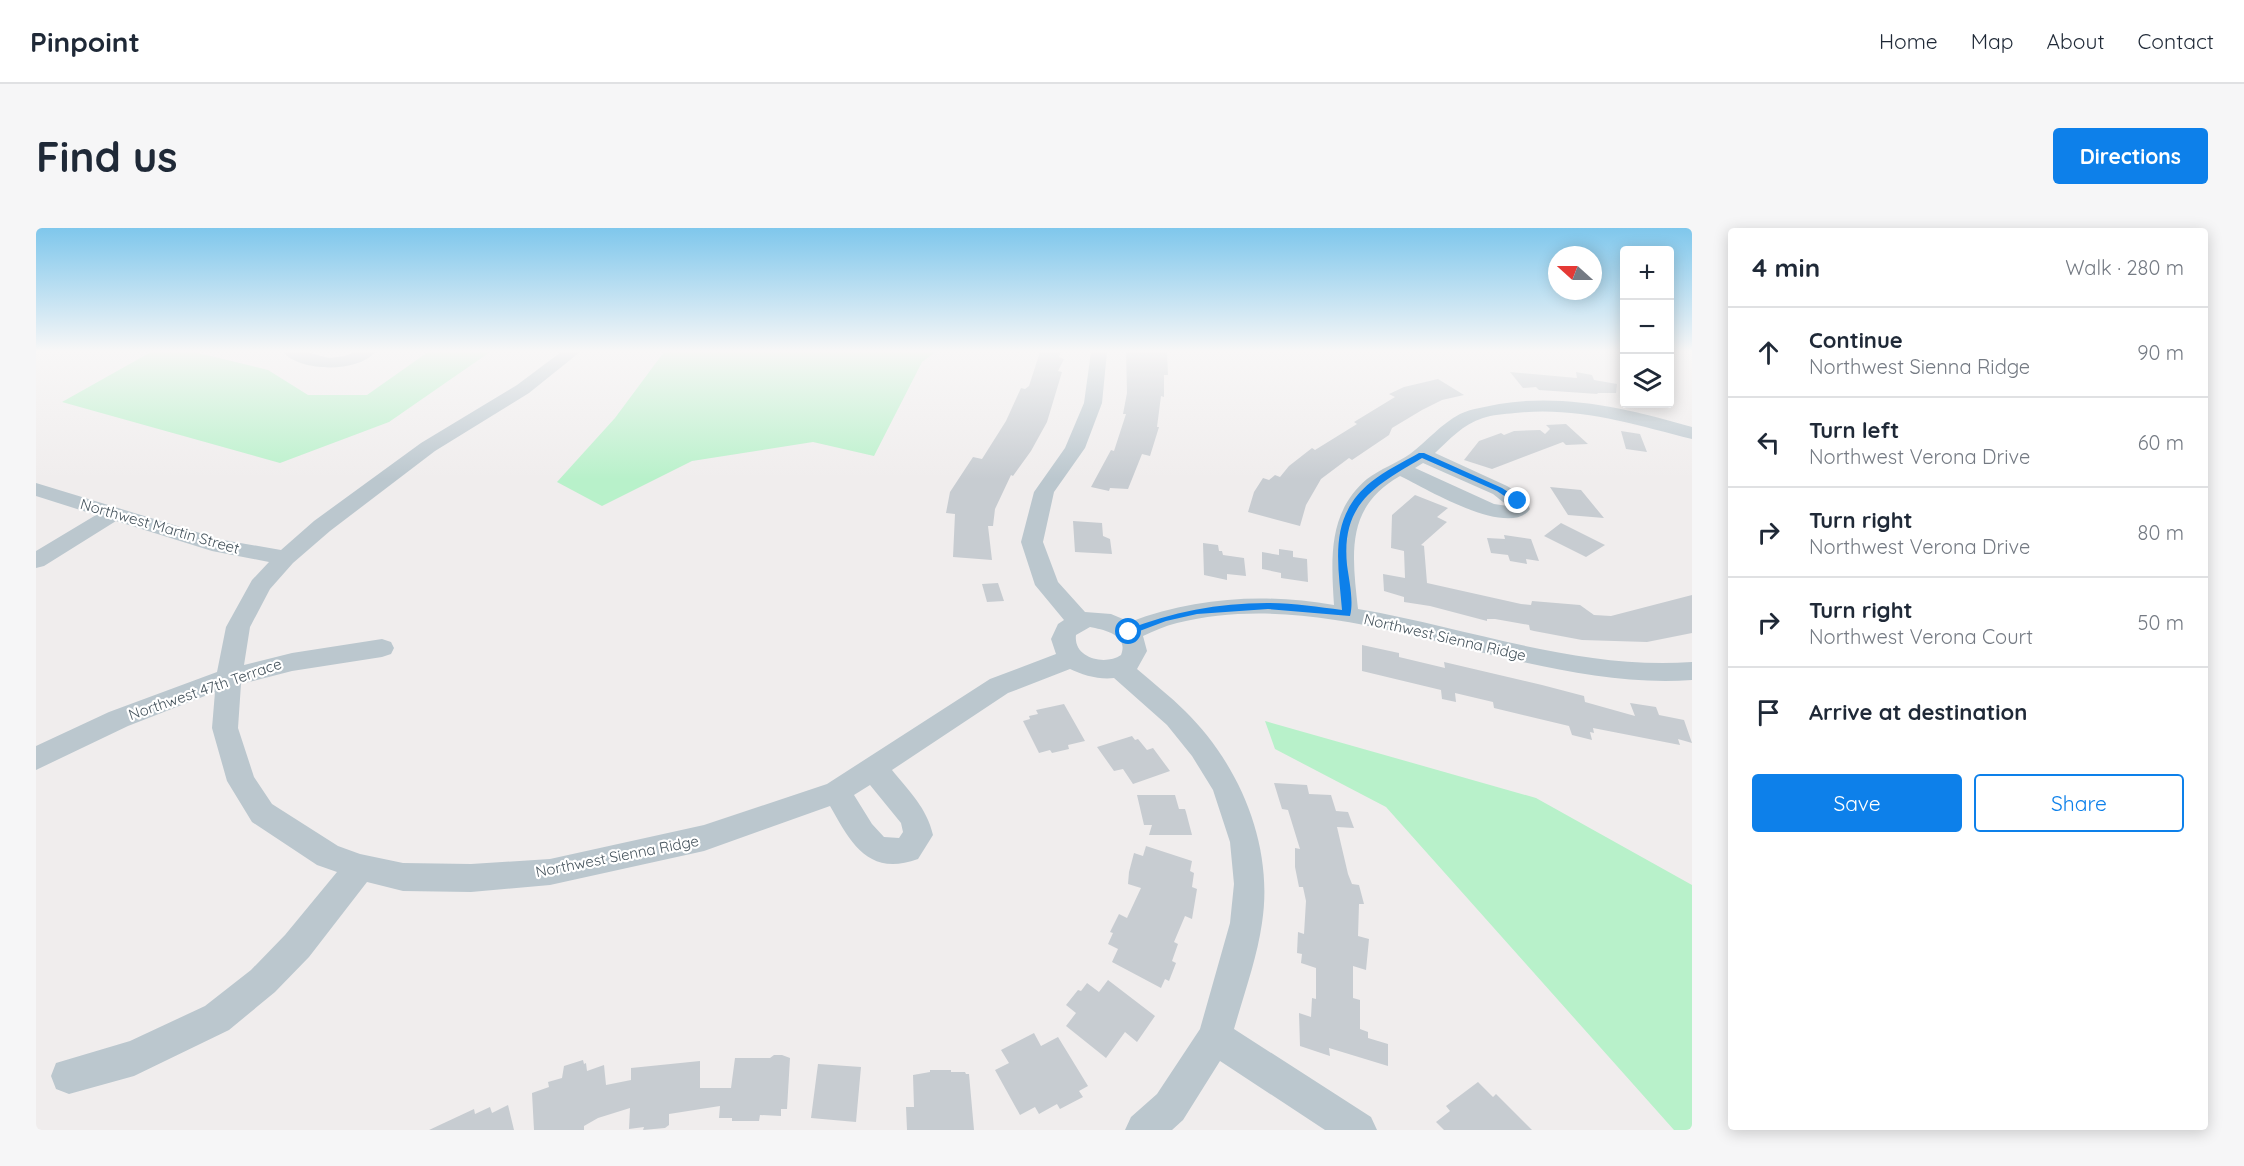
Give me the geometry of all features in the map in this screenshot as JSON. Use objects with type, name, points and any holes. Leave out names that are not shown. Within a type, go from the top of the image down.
[{"type":"street","name":"Northwest Sienna Ridge","points":[[515,394],[428,447],[330,520],[285,558],[260,585],[238,627],[229,677],[225,728],[241,781],[262,813],[328,856],[360,867],[414,877],[471,878],[550,872],[704,838],[837,792],[999,686],[1072,658]]},
{"type":"street","points":[[1079,621],[1047,585],[1032,542],[1044,492],[1075,448],[1093,403],[1094,394]]},
{"type":"street","points":[[1347,613],[1341,548],[1346,522],[1358,499],[1375,483],[1422,455],[1447,429],[1477,414],[1516,407],[1551,406],[1600,411],[1692,433]]},
{"type":"street","points":[[1400,468],[1489,510],[1511,513],[1519,509],[1518,501],[1500,490],[1422,455]]},
{"type":"street","name":"Northwest Martin Street","points":[[36,489],[220,546],[285,558]]},
{"type":"street","points":[[36,561],[112,514]]},
{"type":"street","name":"Northwest Sienna Ridge","points":[[1129,632],[1164,618],[1197,611],[1268,606],[1347,613],[1526,656],[1592,668],[1670,673],[1692,671]]},
{"type":"street","points":[[1079,621],[1113,622],[1129,632],[1135,642],[1134,658],[1119,668],[1094,669],[1072,658],[1063,641],[1065,633],[1079,621]]},
{"type":"street","name":"Northwest 47th Terrace","points":[[36,759],[131,712],[229,677],[285,661],[382,648]]},
{"type":"street","points":[[1119,668],[1176,718],[1202,748],[1226,787],[1245,842],[1249,884],[1246,923],[1215,1037],[1170,1107],[1144,1130]]},
{"type":"street","points":[[837,792],[859,827],[877,848],[892,852],[908,850],[918,835],[915,819],[874,769]]},
{"type":"street","points":[[69,1076],[134,1058],[217,1018],[263,981],[297,946],[360,867]]},
{"type":"street","points":[[1215,1037],[1358,1130]]},
{"type":"green space","points":[[76,394],[429,394],[389,422],[280,463],[62,402]]},
{"type":"green space","points":[[633,394],[906,394],[874,456],[813,442],[692,461],[602,506],[557,482],[615,418]]},
{"type":"green space","points":[[1265,721],[1536,798],[1692,885],[1692,1130],[1674,1130],[1386,807],[1275,749]]},
{"type":"building","points":[[1018,394],[1055,394],[1047,422],[1031,451],[1013,476],[1011,475],[995,509],[993,526],[988,526],[992,560],[953,557],[955,514],[946,513],[950,492],[973,457],[982,459],[1006,421]]},
{"type":"building","points":[[1127,394],[1164,394],[1164,397],[1161,396],[1157,427],[1159,427],[1150,456],[1142,454],[1128,489],[1110,488],[1109,491],[1091,487],[1111,450],[1114,451],[1126,414],[1123,414]]},
{"type":"building","points":[[1389,394],[1464,395],[1442,400],[1422,410],[1392,428],[1389,435],[1352,460],[1349,458],[1321,479],[1306,505],[1300,526],[1248,512],[1254,492],[1263,478],[1269,480],[1275,475],[1280,477],[1289,466],[1312,448],[1315,450],[1357,424],[1354,422],[1395,397]]},
{"type":"building","points":[[1566,424],[1588,444],[1566,445],[1563,442],[1492,469],[1464,460],[1479,441],[1501,433],[1504,435],[1514,431],[1540,430],[1545,434],[1550,429],[1546,425]]},
{"type":"building","points":[[1621,431],[1640,434],[1647,452],[1626,449]]},
{"type":"building","points":[[1550,487],[1581,490],[1604,518],[1568,515]]},
{"type":"building","points":[[1415,495],[1448,508],[1437,517],[1447,522],[1421,545],[1424,546],[1427,583],[1521,604],[1531,605],[1532,601],[1580,605],[1594,615],[1611,616],[1692,595],[1692,633],[1647,642],[1582,640],[1530,630],[1529,625],[1495,619],[1487,619],[1487,621],[1430,606],[1404,602],[1404,597],[1384,591],[1383,574],[1405,578],[1404,551],[1391,548],[1392,515]]},
{"type":"building","points":[[1073,521],[1102,523],[1103,536],[1110,539],[1112,554],[1075,552]]},
{"type":"building","points":[[1561,523],[1605,545],[1586,557],[1544,536]]},
{"type":"building","points":[[1504,535],[1531,539],[1539,561],[1526,559],[1527,564],[1510,561],[1508,555],[1491,553],[1487,538],[1505,539]]},
{"type":"building","points":[[1203,543],[1218,545],[1223,555],[1244,558],[1246,576],[1227,574],[1227,580],[1204,575]]},
{"type":"building","points":[[1279,549],[1293,551],[1293,557],[1307,559],[1308,582],[1281,578],[1281,573],[1262,569],[1262,552],[1279,555]]},
{"type":"building","points":[[998,583],[1004,601],[987,602],[982,584]]},
{"type":"building","points":[[1362,645],[1399,653],[1399,657],[1445,668],[1444,662],[1542,685],[1584,696],[1585,702],[1635,716],[1630,703],[1656,707],[1659,715],[1684,720],[1692,743],[1678,739],[1680,745],[1593,728],[1594,733],[1590,732],[1592,740],[1572,735],[1569,726],[1494,708],[1493,702],[1455,693],[1456,702],[1442,699],[1441,690],[1362,671]]},
{"type":"building","points":[[1064,704],[1085,741],[1068,745],[1069,749],[1039,753],[1023,721],[1030,719],[1029,716],[1038,714],[1036,710]]},
{"type":"building","points":[[1132,736],[1135,740],[1138,739],[1147,750],[1153,748],[1170,771],[1133,784],[1123,769],[1114,771],[1097,747]]},
{"type":"building","points":[[1274,783],[1307,785],[1309,794],[1331,795],[1336,811],[1348,812],[1354,828],[1337,827],[1348,874],[1352,884],[1359,885],[1364,904],[1359,904],[1358,936],[1369,939],[1366,970],[1353,966],[1353,998],[1360,1000],[1360,1029],[1368,1032],[1368,1038],[1388,1044],[1388,1066],[1329,1048],[1330,1056],[1300,1046],[1299,1013],[1311,1017],[1312,998],[1316,999],[1316,968],[1301,963],[1302,954],[1297,953],[1298,932],[1304,934],[1306,901],[1303,887],[1299,887],[1295,867],[1295,848],[1300,849],[1288,810],[1282,809]]},
{"type":"building","points":[[1137,795],[1175,795],[1179,809],[1185,809],[1192,835],[1149,835],[1152,825],[1144,825]]},
{"type":"building","points":[[1146,846],[1192,861],[1190,871],[1194,873],[1192,887],[1197,889],[1192,919],[1185,916],[1174,942],[1178,944],[1172,961],[1176,963],[1169,981],[1165,979],[1161,988],[1112,962],[1118,949],[1108,944],[1113,933],[1110,932],[1119,914],[1127,918],[1141,888],[1128,884],[1129,872],[1134,853],[1143,856]]},
{"type":"building","points":[[1108,980],[1155,1016],[1137,1042],[1125,1032],[1106,1058],[1066,1026],[1076,1013],[1066,1005],[1087,983],[1099,992]]},
{"type":"building","points":[[1034,1033],[1041,1046],[1058,1037],[1088,1086],[1079,1091],[1083,1097],[1060,1109],[1057,1104],[1039,1114],[1035,1107],[1020,1115],[995,1070],[1009,1063],[1001,1050]]},
{"type":"building","points":[[774,1055],[790,1058],[787,1109],[781,1109],[781,1116],[760,1115],[759,1121],[732,1121],[732,1118],[719,1118],[720,1106],[669,1114],[669,1125],[665,1128],[643,1130],[644,1127],[629,1129],[630,1108],[598,1118],[584,1126],[584,1130],[534,1130],[532,1093],[549,1087],[548,1082],[562,1078],[564,1066],[583,1060],[587,1071],[604,1065],[606,1085],[631,1080],[631,1068],[700,1061],[700,1088],[731,1088],[735,1058],[770,1058]]},
{"type":"building","points":[[818,1064],[861,1067],[856,1122],[811,1118]]},
{"type":"building","points":[[930,1070],[951,1070],[951,1072],[969,1074],[974,1130],[907,1130],[906,1107],[914,1107],[913,1075],[930,1072]]},
{"type":"building","points":[[1478,1082],[1493,1097],[1496,1094],[1532,1130],[1444,1130],[1436,1122],[1450,1111],[1446,1106]]},
{"type":"building","points":[[508,1105],[514,1130],[429,1130],[474,1109],[475,1114],[490,1107],[492,1113]]},
{"type":"route","points":[[1129,632],[1164,618],[1197,611],[1268,606],[1347,613],[1341,548],[1346,522],[1358,499],[1375,483],[1422,455],[1500,490],[1518,501]]}]
